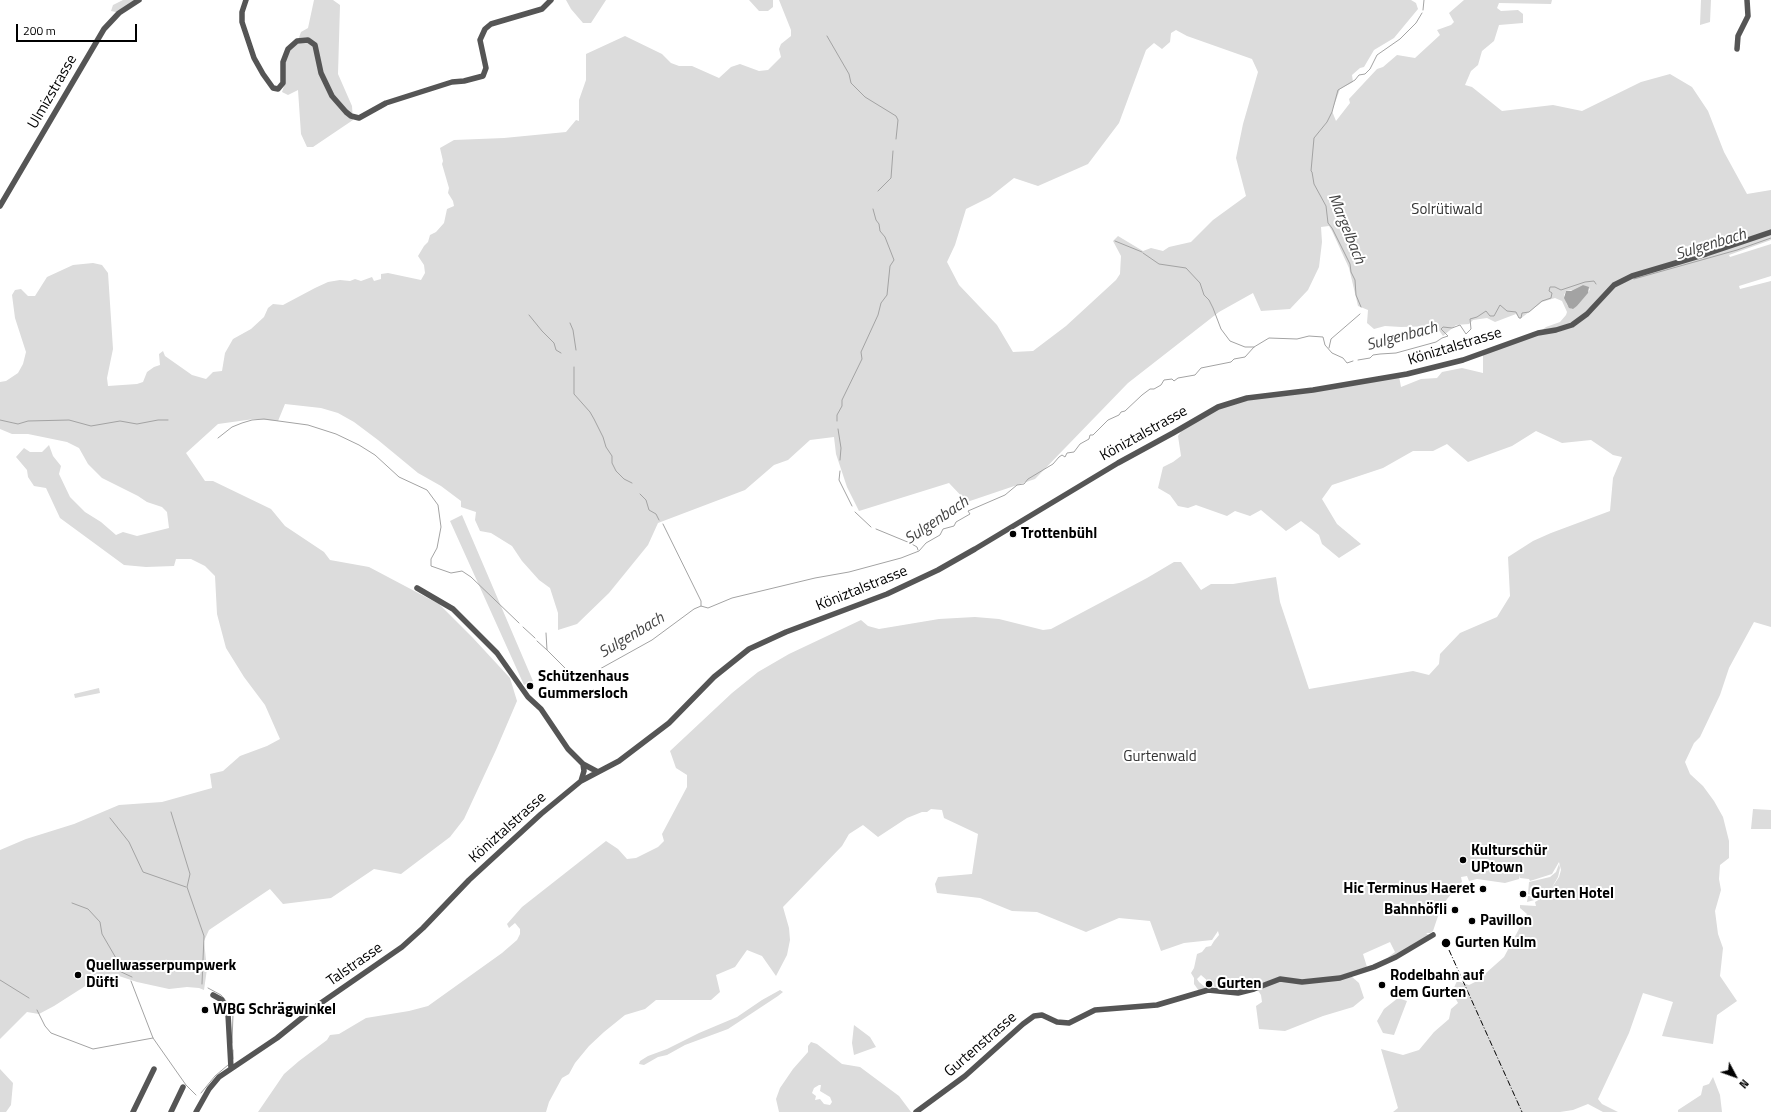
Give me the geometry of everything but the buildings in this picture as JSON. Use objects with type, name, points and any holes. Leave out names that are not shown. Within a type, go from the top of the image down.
[{"type":"street","name":"Ulmizstrasse","points":[[0,206],[104,29],[119,13],[139,0]]},
{"type":"street","points":[[246,0],[242,12],[242,22],[254,58],[273,88],[278,89],[283,83],[283,62],[288,49],[297,41],[308,40],[315,45],[321,73],[332,96],[352,116],[359,118],[386,103],[452,82],[464,82],[483,76],[486,68],[480,40],[485,29],[491,24],[542,9],[551,0]]},
{"type":"street","points":[[1737,48],[1738,36],[1748,16],[1748,0]]},
{"type":"street","name":"Köniztalstrasse","points":[[453,896],[504,846],[581,781],[619,761],[669,723],[714,676],[748,649],[786,632],[887,594],[938,570],[1118,462],[1168,437],[1218,407],[1247,398],[1328,388],[1407,374],[1470,358],[1538,333],[1556,330],[1572,325],[1586,314],[1614,285],[1632,276],[1700,256],[1771,232]]},
{"type":"street","points":[[417,588],[453,609],[497,653],[528,697],[541,709],[568,749],[584,764],[598,772]]},
{"type":"street","points":[[581,781],[584,771],[584,764]]},
{"type":"street","name":"Talstrasse","points":[[196,1112],[214,1083],[230,1064],[277,1038],[318,1005],[402,947],[423,928],[453,896]]},
{"type":"street","name":"Gurtenstrasse","points":[[916,1112],[965,1076],[1034,1016],[1042,1015],[1056,1022],[1069,1023],[1098,1010],[1137,1008],[1157,1005],[1208,990],[1238,993],[1254,989],[1280,979],[1302,982],[1340,978],[1374,967],[1396,957],[1433,935]]},
{"type":"street","points":[[213,995],[222,1000],[228,1014],[230,1064]]},
{"type":"street","points":[[133,1112],[154,1069]]},
{"type":"street","points":[[171,1112],[183,1086]]},
{"type":"green space","points":[[123,0],[136,0],[116,12],[111,11],[113,5]]},
{"type":"green space","points":[[314,0],[333,0],[340,5],[338,74],[352,106],[353,120],[313,147],[307,147],[301,134],[298,90],[288,95],[282,92],[285,83],[284,61],[288,49],[297,43],[301,32],[308,28]]},
{"type":"green space","points":[[566,0],[606,0],[591,23],[583,23],[571,9]]},
{"type":"green space","points":[[749,0],[773,0],[773,7],[768,11],[759,11]]},
{"type":"green space","points":[[779,0],[1411,0],[1416,3],[1418,9],[1394,38],[1374,50],[1364,67],[1360,68],[1352,75],[1353,82],[1340,89],[1332,111],[1336,121],[1350,103],[1349,99],[1377,69],[1383,67],[1397,55],[1415,58],[1440,35],[1437,30],[1451,25],[1454,22],[1449,13],[1464,0],[1552,0],[1551,4],[1499,3],[1497,8],[1501,11],[1518,10],[1523,14],[1523,23],[1499,25],[1494,41],[1482,51],[1478,65],[1471,71],[1465,85],[1472,87],[1502,111],[1553,105],[1582,111],[1641,82],[1670,74],[1692,87],[1708,111],[1724,152],[1747,194],[1771,190],[1771,240],[1729,255],[1730,257],[1771,244],[1771,276],[1739,286],[1740,289],[1771,281],[1771,627],[1754,622],[1729,668],[1720,695],[1700,737],[1694,743],[1685,762],[1690,774],[1703,786],[1723,817],[1729,841],[1729,858],[1720,865],[1719,879],[1721,890],[1715,911],[1718,934],[1723,948],[1720,976],[1737,1001],[1717,1015],[1713,1044],[1662,1036],[1673,1002],[1643,993],[1629,1033],[1598,1099],[1602,1104],[1618,1112],[1603,1112],[1588,1104],[1573,1110],[1560,1112],[1393,1112],[1398,1108],[1381,1049],[1403,1055],[1419,1050],[1434,1032],[1449,1019],[1451,1009],[1458,1003],[1452,992],[1457,981],[1469,985],[1477,981],[1504,957],[1527,914],[1520,908],[1520,905],[1536,906],[1535,902],[1547,895],[1559,877],[1561,870],[1559,862],[1552,874],[1530,881],[1529,879],[1520,878],[1520,875],[1519,879],[1505,883],[1477,879],[1469,881],[1467,876],[1461,877],[1462,882],[1447,899],[1439,913],[1433,931],[1426,933],[1429,935],[1413,946],[1387,958],[1395,952],[1390,942],[1363,954],[1367,967],[1339,976],[1304,981],[1289,978],[1245,991],[1217,989],[1201,975],[1197,979],[1199,982],[1206,988],[1211,988],[1199,991],[1194,984],[1194,978],[1191,973],[1194,968],[1197,954],[1202,952],[1206,947],[1211,946],[1219,935],[1218,931],[1212,940],[1184,943],[1161,951],[1150,921],[1119,918],[1086,932],[1037,912],[1012,911],[980,898],[937,893],[935,884],[938,877],[972,874],[978,834],[944,818],[942,810],[931,809],[927,812],[922,812],[907,818],[878,837],[863,825],[849,834],[842,846],[783,907],[789,928],[790,940],[787,955],[776,976],[762,956],[747,950],[735,967],[716,975],[720,992],[711,1000],[656,1000],[645,1009],[625,1015],[589,1046],[575,1063],[569,1074],[562,1078],[549,1102],[546,1112],[258,1112],[284,1074],[327,1040],[330,1035],[339,1034],[366,1018],[409,1011],[428,1006],[502,953],[517,940],[520,934],[520,929],[515,923],[509,928],[507,924],[522,907],[606,841],[618,849],[627,859],[636,858],[658,847],[664,841],[662,834],[687,787],[687,775],[676,768],[670,751],[732,693],[758,672],[789,654],[861,620],[868,626],[879,629],[939,619],[975,617],[999,619],[1043,630],[1051,629],[1174,562],[1181,562],[1201,590],[1211,584],[1233,584],[1276,577],[1280,602],[1309,689],[1413,671],[1429,675],[1439,664],[1440,654],[1460,633],[1497,617],[1510,596],[1508,557],[1533,541],[1610,511],[1613,478],[1622,457],[1613,455],[1591,440],[1562,443],[1536,431],[1512,446],[1468,462],[1447,444],[1433,451],[1413,451],[1383,468],[1332,485],[1322,499],[1337,524],[1361,544],[1339,558],[1322,544],[1319,535],[1301,521],[1286,531],[1261,510],[1250,516],[1235,511],[1227,516],[1196,505],[1188,508],[1178,506],[1170,495],[1158,488],[1163,467],[1181,456],[1178,436],[1184,427],[1235,401],[1399,376],[1401,387],[1421,379],[1437,378],[1442,372],[1462,368],[1483,373],[1483,354],[1538,333],[1546,327],[1560,322],[1566,315],[1567,312],[1562,301],[1555,298],[1542,302],[1520,319],[1516,314],[1495,322],[1487,318],[1473,320],[1469,324],[1456,325],[1443,336],[1436,326],[1385,326],[1374,329],[1367,323],[1368,310],[1358,306],[1349,268],[1329,226],[1321,227],[1322,242],[1319,267],[1308,290],[1290,309],[1261,311],[1253,293],[1219,312],[1128,383],[1035,479],[967,502],[949,483],[859,511],[847,487],[836,454],[834,437],[810,440],[788,460],[774,465],[745,490],[658,523],[648,545],[609,593],[577,624],[558,630],[558,613],[550,588],[539,580],[522,561],[512,546],[491,533],[480,531],[475,520],[476,512],[461,507],[461,501],[441,486],[418,473],[354,422],[338,413],[321,408],[285,404],[278,421],[254,419],[218,424],[186,453],[205,481],[213,481],[271,509],[285,526],[324,552],[330,560],[369,567],[439,604],[510,678],[517,701],[464,819],[450,837],[401,874],[374,869],[331,898],[283,904],[270,889],[209,930],[204,941],[207,969],[204,990],[187,987],[169,989],[137,982],[113,974],[107,975],[95,986],[90,983],[39,1014],[27,1012],[0,1039],[0,850],[26,839],[74,824],[119,805],[162,802],[212,788],[210,774],[223,771],[240,756],[267,746],[280,739],[265,705],[244,677],[226,648],[217,614],[215,576],[205,566],[191,559],[176,559],[174,566],[146,567],[124,565],[60,518],[46,488],[34,486],[28,477],[27,470],[16,457],[24,448],[30,452],[42,452],[49,445],[53,456],[61,466],[59,474],[70,497],[85,512],[101,522],[116,535],[123,532],[137,536],[169,528],[167,512],[162,507],[147,502],[102,478],[88,464],[79,448],[67,442],[28,434],[12,434],[0,429],[0,382],[6,381],[18,373],[23,364],[26,352],[15,318],[12,295],[15,290],[21,289],[28,296],[35,296],[47,277],[73,265],[93,263],[102,265],[108,273],[113,349],[107,378],[108,386],[137,384],[143,382],[147,372],[160,365],[159,354],[163,351],[165,356],[192,375],[206,379],[213,372],[222,371],[225,353],[233,339],[251,329],[264,317],[268,308],[273,304],[283,305],[328,282],[340,280],[350,281],[355,279],[361,281],[372,277],[374,281],[381,279],[381,274],[388,273],[421,280],[425,273],[424,265],[418,256],[428,242],[430,235],[436,232],[444,223],[447,209],[454,206],[448,193],[449,188],[442,164],[443,161],[440,148],[454,140],[504,138],[566,132],[576,120],[579,121],[579,100],[586,80],[586,54],[625,36],[662,54],[671,63],[679,66],[692,66],[719,78],[731,67],[740,64],[759,71],[768,70],[781,57],[779,49],[781,44],[791,36],[791,30]],"holes":[[[1176,30],[1187,36],[1252,59],[1258,72],[1243,124],[1236,158],[1246,196],[1213,220],[1191,242],[1169,247],[1163,251],[1151,248],[1143,251],[1118,236],[1113,241],[1121,256],[1120,274],[1116,280],[1066,326],[1033,351],[1013,352],[997,325],[959,285],[947,262],[955,245],[966,209],[990,197],[1014,178],[1038,186],[1088,164],[1119,123],[1146,50],[1154,43],[1162,49],[1170,42],[1171,33]],[[1583,285],[1590,289],[1577,306],[1572,309],[1567,305],[1564,295],[1566,291],[1573,290]]]},
{"type":"green space","points":[[1701,0],[1711,0],[1710,22],[1700,25]]},
{"type":"green space","points":[[462,515],[533,681],[524,685],[450,521]]},
{"type":"green space","points":[[99,688],[100,693],[75,698],[74,694]]},
{"type":"green space","points":[[1753,809],[1771,810],[1771,829],[1751,829]]},
{"type":"green space","points":[[1559,864],[1560,868],[1558,877],[1551,889],[1542,898],[1527,902],[1528,896],[1532,896],[1528,894],[1529,882],[1550,877],[1556,872]]},
{"type":"green space","points":[[1351,976],[1359,983],[1364,998],[1353,1007],[1323,1016],[1285,1031],[1259,1029],[1256,1006],[1262,1002],[1261,995],[1257,989],[1281,981]]},
{"type":"green space","points":[[780,990],[783,992],[728,1029],[685,1045],[644,1065],[639,1064],[640,1061],[648,1056],[667,1049],[699,1033],[737,1017]]},
{"type":"green space","points":[[1398,998],[1407,1001],[1394,1035],[1383,1033],[1377,1021],[1384,1009]]},
{"type":"green space","points":[[854,1025],[870,1037],[876,1047],[854,1055],[852,1043]]},
{"type":"green space","points":[[811,1042],[817,1044],[842,1064],[860,1067],[899,1096],[911,1112],[779,1112],[776,1099],[780,1088],[793,1069],[808,1052],[808,1046]],"holes":[[[821,1085],[820,1091],[830,1097],[832,1102],[830,1105],[824,1104],[820,1099],[815,1100],[816,1096],[812,1093],[814,1088]]]},
{"type":"green space","points":[[0,1069],[13,1083],[11,1105],[6,1112],[0,1112]]},
{"type":"green space","points":[[1713,1077],[1720,1095],[1722,1112],[1678,1112],[1678,1110],[1701,1095],[1703,1086],[1709,1084]]},
{"type":"shaded area","points":[[1583,285],[1589,287],[1588,293],[1577,306],[1573,309],[1569,308],[1564,298],[1566,291],[1571,291]]},
{"type":"waterway","name":"Margelbach","points":[[1423,10],[1424,0]]},
{"type":"waterway","name":"Margelbach","points":[[1361,307],[1356,295],[1355,280],[1351,272],[1350,264],[1328,223],[1326,206],[1314,184],[1311,171],[1314,138],[1327,122],[1332,112],[1338,90],[1355,80],[1359,75],[1365,74],[1370,69],[1377,55],[1400,39],[1416,23],[1422,13]]},
{"type":"waterway","points":[[827,36],[849,74],[851,83],[865,97],[896,116],[898,120],[896,139]]},
{"type":"waterway","points":[[878,191],[891,178],[893,151]]},
{"type":"waterway","points":[[837,421],[837,415],[842,406],[842,400],[862,359],[861,352],[878,315],[881,303],[887,295],[890,266],[894,260],[885,237],[880,231],[873,209]]},
{"type":"waterway","name":"Sulgenbach","points":[[1634,279],[1737,250],[1771,238]]},
{"type":"waterway","points":[[1115,241],[1142,252]]},
{"type":"waterway","points":[[1143,253],[1159,264],[1186,268],[1200,283],[1204,295],[1209,300],[1213,308],[1221,329],[1230,341],[1245,347],[1254,347]]},
{"type":"waterway","name":"Sulgenbach","points":[[1358,360],[1370,358],[1373,355],[1396,353],[1436,342],[1448,336],[1441,329],[1443,327],[1452,328],[1460,325],[1466,334],[1471,329],[1470,319],[1477,317],[1486,311],[1490,316],[1494,316],[1500,305],[1507,311],[1516,312],[1519,318],[1521,318],[1522,313],[1529,312],[1542,301],[1551,298],[1552,293],[1549,291],[1550,287],[1555,287],[1561,290],[1585,282],[1594,281],[1596,284]]},
{"type":"waterway","name":"Margelbach","points":[[1329,348],[1331,339],[1360,314]]},
{"type":"waterway","points":[[529,315],[554,343],[556,350],[561,353]]},
{"type":"waterway","points":[[570,323],[573,330],[576,350]]},
{"type":"waterway","name":"Sulgenbach","points":[[546,633],[547,650],[575,678],[580,680],[652,640],[694,609],[701,606],[708,608],[732,598],[815,578],[849,572],[901,558],[919,551],[926,543],[940,535],[943,529],[954,526],[956,522],[970,514],[968,511],[1005,495],[1017,485],[1024,484],[1028,479],[1053,464],[1062,455],[1065,457],[1067,453],[1074,452],[1080,444],[1089,439],[1090,435],[1093,435],[1108,420],[1125,411],[1150,389],[1154,389],[1161,385],[1164,380],[1172,379],[1174,381],[1178,378],[1195,375],[1201,368],[1231,362],[1234,359],[1245,357],[1254,347],[1269,338],[1297,339],[1309,336],[1323,337],[1325,345],[1332,353],[1343,358],[1347,363],[1353,361]]},
{"type":"waterway","points":[[574,367],[574,394],[590,412],[594,419],[606,447],[612,456],[612,463],[616,471],[624,479],[632,483]]},
{"type":"waterway","points":[[218,438],[232,427],[252,420],[264,419],[308,425],[336,434],[359,445],[375,455],[399,477],[427,490],[438,505],[441,527],[437,548],[431,559],[431,566],[451,573],[462,571],[471,577],[519,623]]},
{"type":"waterway","points":[[0,420],[18,424],[28,421],[69,420],[91,426],[120,421],[137,424],[158,420],[168,420]]},
{"type":"waterway","points":[[838,429],[841,448],[840,460]]},
{"type":"waterway","points":[[840,471],[839,480],[852,506]]},
{"type":"waterway","points":[[640,494],[646,500],[649,510],[656,514],[659,520]]},
{"type":"waterway","points":[[855,512],[871,527]]},
{"type":"waterway","points":[[663,524],[701,601],[701,606]]},
{"type":"waterway","points":[[876,529],[910,543],[917,547],[918,550]]},
{"type":"waterway","points":[[523,627],[535,638]]},
{"type":"waterway","points":[[537,641],[547,650]]},
{"type":"waterway","points":[[171,812],[190,874],[187,887],[204,936],[202,984]]},
{"type":"waterway","points":[[110,818],[129,842],[143,872],[186,887]]},
{"type":"waterway","points":[[72,903],[88,909],[100,922],[102,934],[120,965],[117,970],[132,977]]},
{"type":"waterway","points":[[112,969],[117,970]]},
{"type":"waterway","points":[[0,980],[29,998]]},
{"type":"waterway","points":[[131,981],[153,1038],[186,1085],[196,1095]]},
{"type":"waterway","points":[[208,988],[221,995],[231,1007],[233,1014],[232,1043]]},
{"type":"waterway","points":[[37,1010],[45,1026],[51,1033],[93,1049],[153,1038]]},
{"type":"waterway","points":[[233,1050],[233,1059]]},
{"type":"waterway","points":[[201,1093],[215,1076],[228,1065]]},
{"type":"railway","points":[[1449,950],[1522,1112]]},
{"type":"place","name":"Trottenbühl","points":[[1013,534]]},
{"type":"place","name":"Schützenhaus Gummersloch","points":[[530,686]]},
{"type":"place","name":"Kulturschür UPtown","points":[[1463,860]]},
{"type":"place","name":"Hic Terminus Haeret","points":[[1483,889]]},
{"type":"place","name":"Gurten Hotel","points":[[1523,894]]},
{"type":"place","name":"Bahnhöfli","points":[[1455,910]]},
{"type":"place","name":"Pavillon","points":[[1472,921]]},
{"type":"place","name":"Gurten Kulm","points":[[1446,943]]},
{"type":"place","name":"Quellwasserpumpwerk Düfti","points":[[78,975]]},
{"type":"place","name":"Gurten","points":[[1209,984]]},
{"type":"place","name":"Rodelbahn auf dem Gurten","points":[[1382,985]]},
{"type":"place","name":"WBG Schrägwinkel","points":[[205,1010]]},
{"type":"park label","name":"Solrütiwald","points":[[1447,210]]},
{"type":"park label","name":"Gurtenwald","points":[[1160,757]]}]
